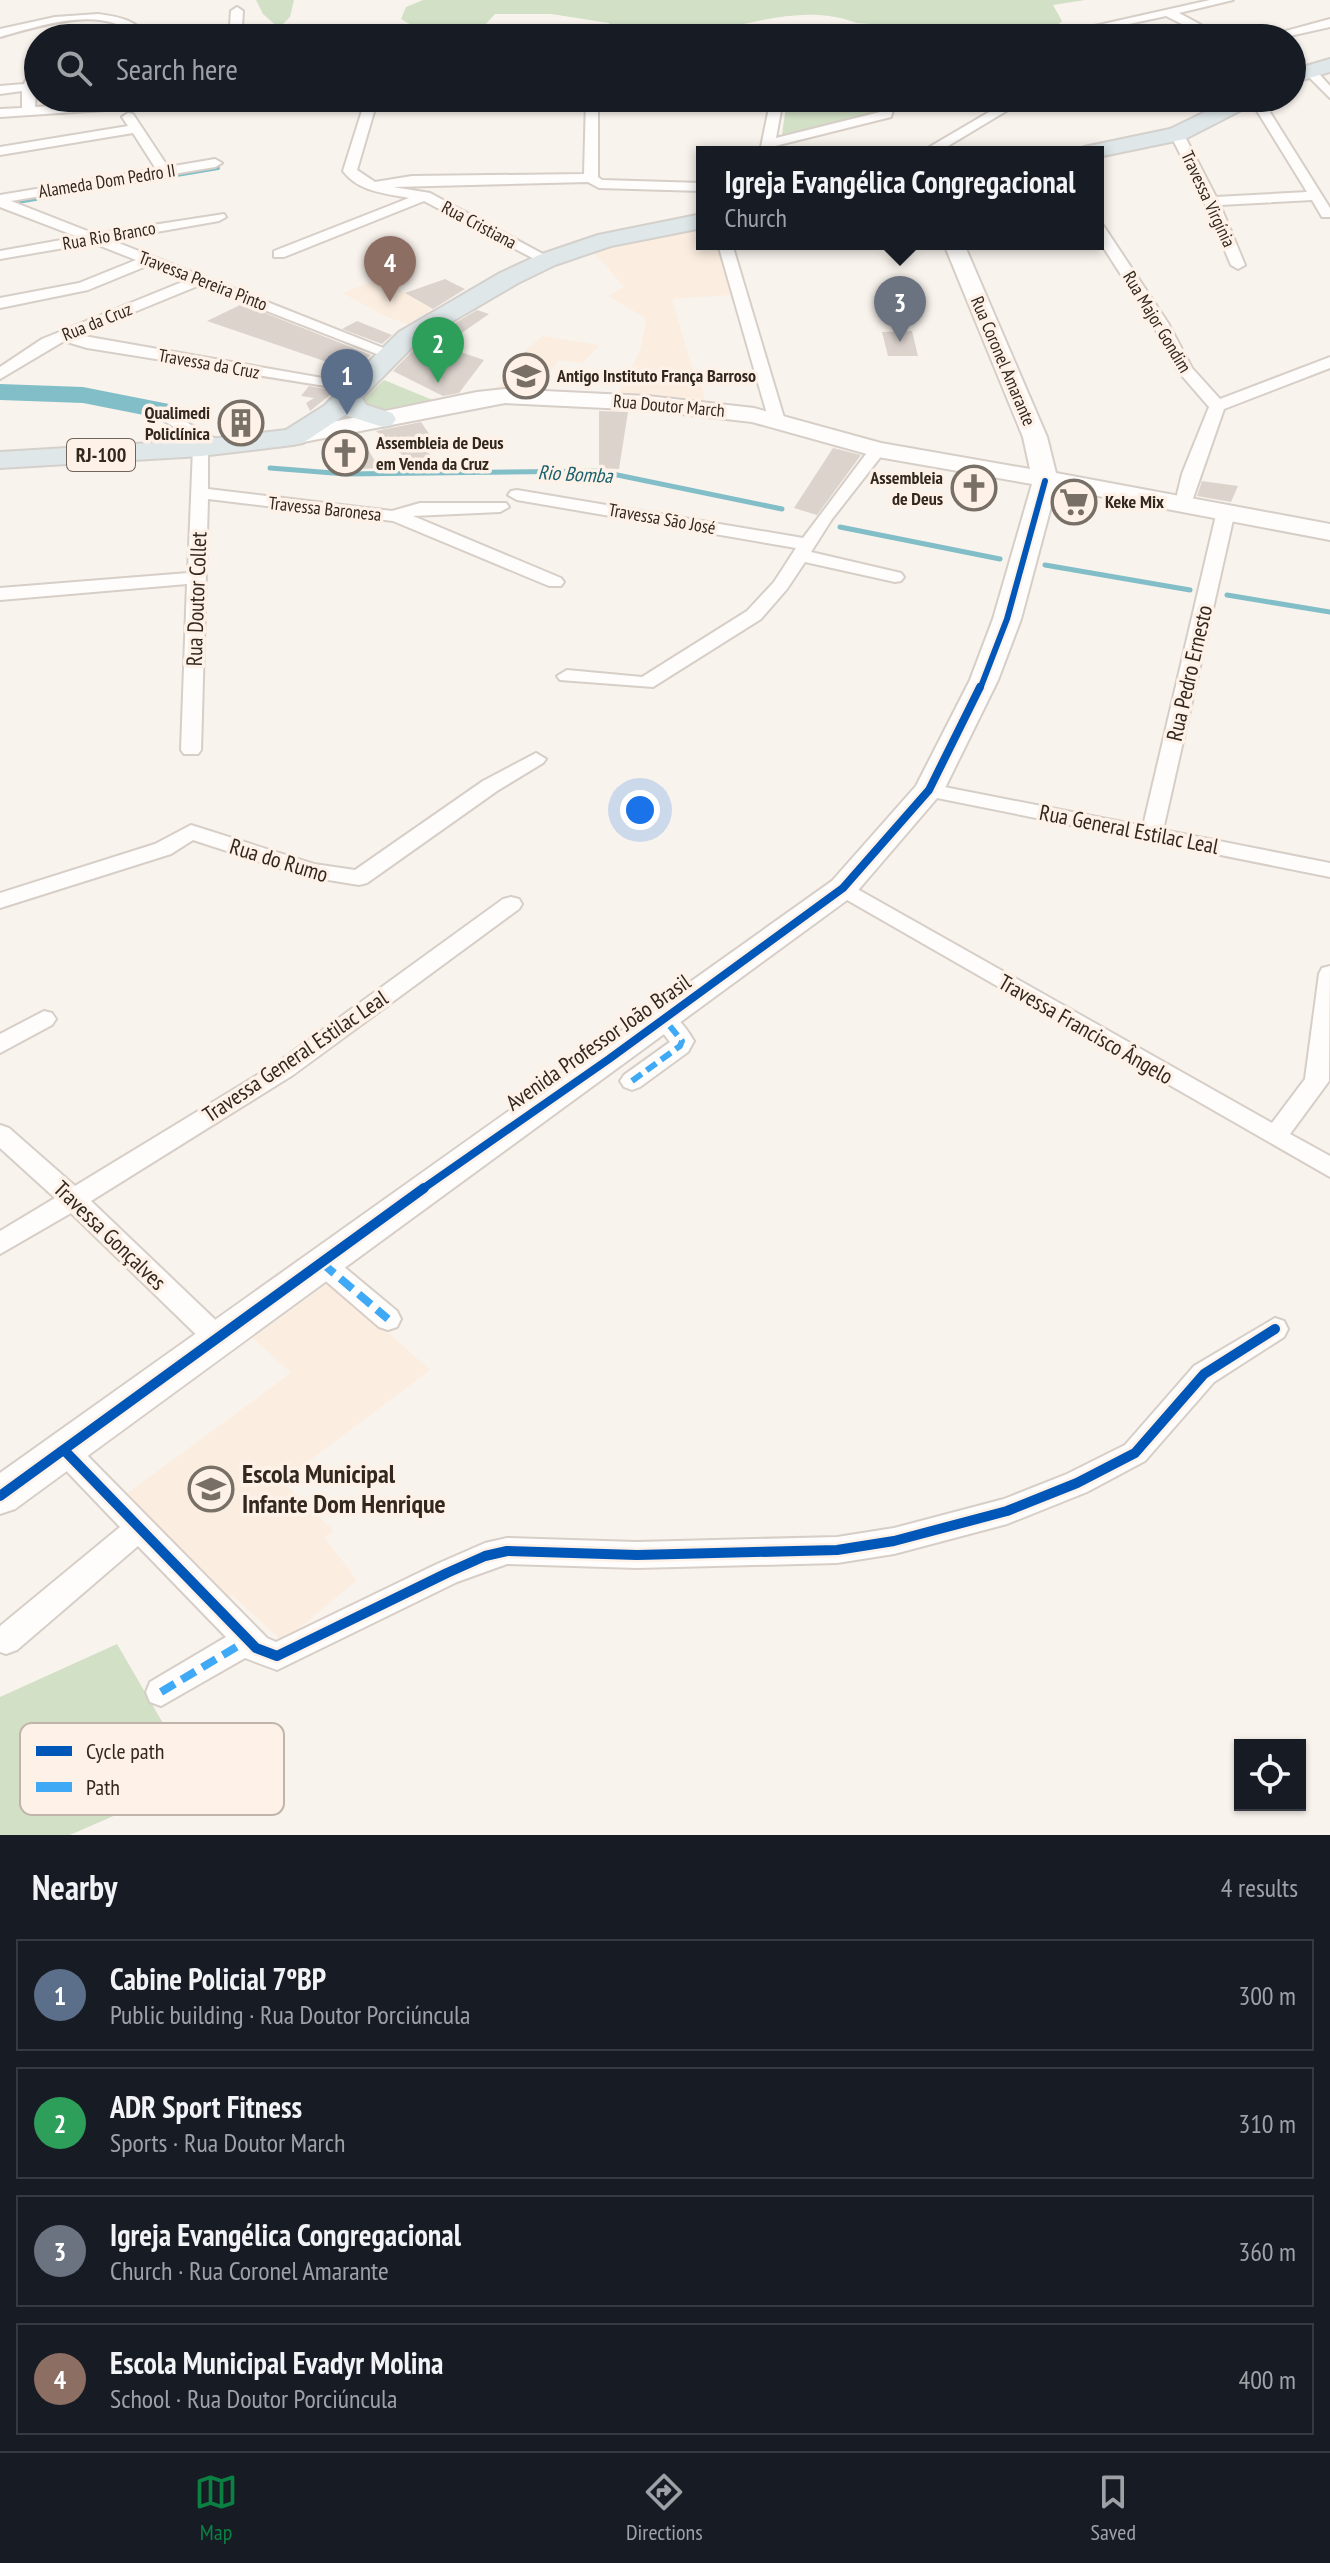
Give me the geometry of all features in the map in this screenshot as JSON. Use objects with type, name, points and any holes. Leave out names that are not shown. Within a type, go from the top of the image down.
[{"type":"main road","points":[[1306,72],[1330,65]]},
{"type":"main road","points":[[1104,149],[1177,134],[1223,112]]},
{"type":"main road","points":[[293,437],[327,417],[388,353],[431,322],[547,260],[606,240],[696,222]]},
{"type":"main road","name":"Rua Coronel Amarante","points":[[957,250],[1035,437],[1045,481]]},
{"type":"main road","points":[[353,393],[351,407],[361,414],[383,419]]},
{"type":"main road","name":"Rua Doutor March","points":[[0,460],[210,447],[293,437],[477,399],[535,396],[694,407],[754,415],[878,450],[1184,503],[1330,532]]},
{"type":"main road","name":"Avenida Professor João Brasil","points":[[0,1496],[843,888],[929,790],[984,680],[1007,619],[1045,481]]},
{"type":"street","points":[[1111,24],[1227,0]]},
{"type":"street","points":[[236,24],[237,11]]},
{"type":"street","points":[[1167,12],[1191,24]]},
{"type":"street","points":[[40,24],[101,17],[126,19],[131,24]]},
{"type":"street","points":[[1306,29],[1330,23]]},
{"type":"street","points":[[0,33],[24,28]]},
{"type":"street","points":[[1306,80],[1330,94]]},
{"type":"street","points":[[0,90],[24,88]]},
{"type":"street","points":[[0,113],[24,111]]},
{"type":"street","points":[[127,112],[165,172]]},
{"type":"street","name":"Rua Cristiana","points":[[368,112],[350,171],[357,179],[376,188],[425,196],[547,260]]},
{"type":"street","points":[[591,178],[592,112]]},
{"type":"street","points":[[768,146],[774,112]]},
{"type":"street","points":[[775,146],[886,112]]},
{"type":"street","points":[[938,146],[998,112]]},
{"type":"street","points":[[1262,112],[1327,214]]},
{"type":"street","points":[[0,151],[136,129]]},
{"type":"street","name":"Travessa Virgínia","points":[[1177,134],[1211,201],[1238,265]]},
{"type":"street","name":"Alameda Dom Pedro II","points":[[214,170],[5,205],[165,172],[214,170]]},
{"type":"street","points":[[381,184],[412,180],[591,178],[599,184],[696,187]]},
{"type":"street","points":[[279,254],[425,196]]},
{"type":"street","points":[[1211,201],[1316,196]]},
{"type":"street","name":"Travessa Pereira Pinto","points":[[5,205],[388,353]]},
{"type":"street","name":"Rua Rio Branco","points":[[0,255],[219,217]]},
{"type":"street","name":"Rua Major Gondim","points":[[1104,237],[1160,323],[1185,370],[1217,406]]},
{"type":"street","points":[[727,250],[777,421]]},
{"type":"street","points":[[0,303],[83,287],[148,260]]},
{"type":"street","name":"Rua da Cruz","points":[[0,374],[26,354],[63,335],[200,280]]},
{"type":"street","name":"Travessa da Cruz","points":[[63,335],[87,343],[353,393]]},
{"type":"street","points":[[1184,503],[1191,474],[1217,406],[1330,362]]},
{"type":"street","points":[[165,415],[210,447]]},
{"type":"street","name":"Rua Doutor Collet","points":[[191,750],[198,493],[210,447]]},
{"type":"street","points":[[567,676],[628,682],[652,680],[754,615],[781,585],[803,549],[878,450]]},
{"type":"street","name":"Travessa Baronesa","points":[[198,493],[393,516],[420,508],[500,507]]},
{"type":"street","name":"Travessa São José","points":[[517,495],[803,549],[895,577]]},
{"type":"street","name":"Rua Pedro Ernesto","points":[[1152,834],[1226,511]]},
{"type":"street","points":[[393,516],[416,522],[555,582]]},
{"type":"street","points":[[0,594],[196,578]]},
{"type":"street","name":"Rua do Rumo","points":[[0,901],[163,849],[191,832],[312,871],[359,878],[490,786],[536,759]]},
{"type":"street","name":"Rua General Estilac Leal","points":[[929,790],[1330,870]]},
{"type":"street","name":"Travessa Francisco Ângelo","points":[[843,888],[1330,1168]]},
{"type":"street","name":"Travessa General Estilac Leal","points":[[0,1244],[285,1069],[511,904]]},
{"type":"street","points":[[1276,1135],[1323,1085],[1330,974]]},
{"type":"street","points":[[0,1045],[44,1019]]},
{"type":"street","points":[[632,1081],[680,1046],[682,1041],[664,1019]]},
{"type":"street","name":"Travessa Gonçalves","points":[[0,1134],[73,1199],[218,1339]]},
{"type":"street","points":[[322,1263],[388,1319]]},
{"type":"street","points":[[65,1451],[248,1640],[262,1652],[277,1656],[447,1573],[485,1556],[507,1551],[637,1555],[837,1550],[894,1541],[1007,1511],[1077,1483],[1135,1453],[1204,1374],[1275,1329]]},
{"type":"street","points":[[6,1640],[139,1528]]},
{"type":"street","points":[[161,1692],[248,1640]]},
{"type":"shaded area","points":[[696,229],[696,250],[720,250],[733,295],[672,299],[692,368],[700,373],[705,402],[617,395],[640,351],[646,323],[644,317],[608,296],[624,287],[594,252]]},
{"type":"shaded area","points":[[378,279],[432,309],[407,324],[343,293]]},
{"type":"shaded area","name":"Antigo Instituto França Barroso","points":[[543,336],[600,345],[582,363],[559,360],[535,391],[495,390],[530,346]]},
{"type":"shaded area","name":"Escola Municipal Infante Dom Henrique","points":[[331,1281],[430,1370],[282,1481],[334,1531],[325,1538],[357,1580],[283,1642],[232,1595],[224,1600],[122,1497],[291,1373],[253,1338]]},
{"type":"green space","points":[[256,0],[294,0],[290,17],[283,24],[274,24],[263,14]]},
{"type":"green space","points":[[423,0],[1085,0],[1053,5],[1062,21],[1059,24],[871,24],[812,15],[743,24],[609,24],[551,14],[495,14],[486,24],[410,24],[401,19],[406,7]]},
{"type":"green space","points":[[785,112],[879,112],[782,135]]},
{"type":"green space","points":[[384,380],[440,403],[389,414],[366,411],[363,400]]},
{"type":"green space","points":[[117,1644],[163,1723],[20,1723],[20,1815],[116,1815],[70,1835],[0,1835],[0,1697]]},
{"type":"building","points":[[445,279],[465,289],[433,309],[405,293]]},
{"type":"building","points":[[242,304],[371,355],[347,379],[320,374],[330,363],[207,321]]},
{"type":"building","points":[[477,310],[489,314],[443,346],[484,360],[459,393],[443,396],[393,371],[418,345]]},
{"type":"building","points":[[357,321],[392,335],[382,344],[342,329]]},
{"type":"building","points":[[912,331],[918,356],[888,356],[882,332]]},
{"type":"building","points":[[309,386],[335,391],[310,411],[306,403],[314,398],[301,396]]},
{"type":"building","points":[[599,411],[628,412],[619,469],[599,468]]},
{"type":"building","points":[[421,422],[439,448],[426,451],[431,455],[410,462],[376,431]]},
{"type":"building","points":[[359,434],[379,468],[344,470],[327,440]]},
{"type":"building","points":[[833,448],[861,455],[817,515],[794,508]]},
{"type":"building","points":[[1202,481],[1238,486],[1231,502],[1197,496]]},
{"type":"waterway","points":[[0,205],[218,168]]},
{"type":"waterway","name":"Rio Bomba","points":[[0,392],[83,395],[164,411]]},
{"type":"waterway","name":"Rio Bomba","points":[[270,468],[346,474],[598,471],[782,509]]},
{"type":"waterway","name":"Rio Bomba","points":[[840,527],[1000,559]]},
{"type":"waterway","name":"Rio Bomba","points":[[1045,565],[1190,590]]},
{"type":"waterway","name":"Rio Bomba","points":[[1227,595],[1330,612]]},
{"type":"marked path","points":[[632,1081],[680,1046],[682,1041],[664,1019]]},
{"type":"marked path","points":[[322,1263],[388,1319]]},
{"type":"marked path","points":[[161,1692],[248,1640]]},
{"type":"cycle path","points":[[0,1496],[843,888],[929,790],[948,756],[984,680],[1007,619],[1045,481]]},
{"type":"cycle path","points":[[65,1451],[256,1648],[277,1656],[447,1573],[485,1556],[507,1551],[637,1555],[837,1550],[894,1541],[1007,1511],[1077,1483],[1135,1453],[1204,1374],[1275,1329]]},
{"type":"place","name":"Escola Municipal Evadyr Molina","points":[[390,302]]},
{"type":"place","name":"Igreja Evangélica Congregacional","points":[[900,342]]},
{"type":"place","name":"Antigo Instituto França Barroso","points":[[526,376]]},
{"type":"place","name":"ADR Sport Fitness","points":[[438,383]]},
{"type":"place","name":"Cabine Policial 7ºBP","points":[[347,415]]},
{"type":"place","name":"Qualimedi Policlínica","points":[[241,423]]},
{"type":"place","name":"Assembleia de Deus em Venda da Cruz","points":[[345,453]]},
{"type":"place","name":"Assembleia de Deus","points":[[974,488]]},
{"type":"place","name":"Keke Mix","points":[[1074,502]]},
{"type":"place","name":"Escola Municipal Infante Dom Henrique","points":[[211,1489]]}]
